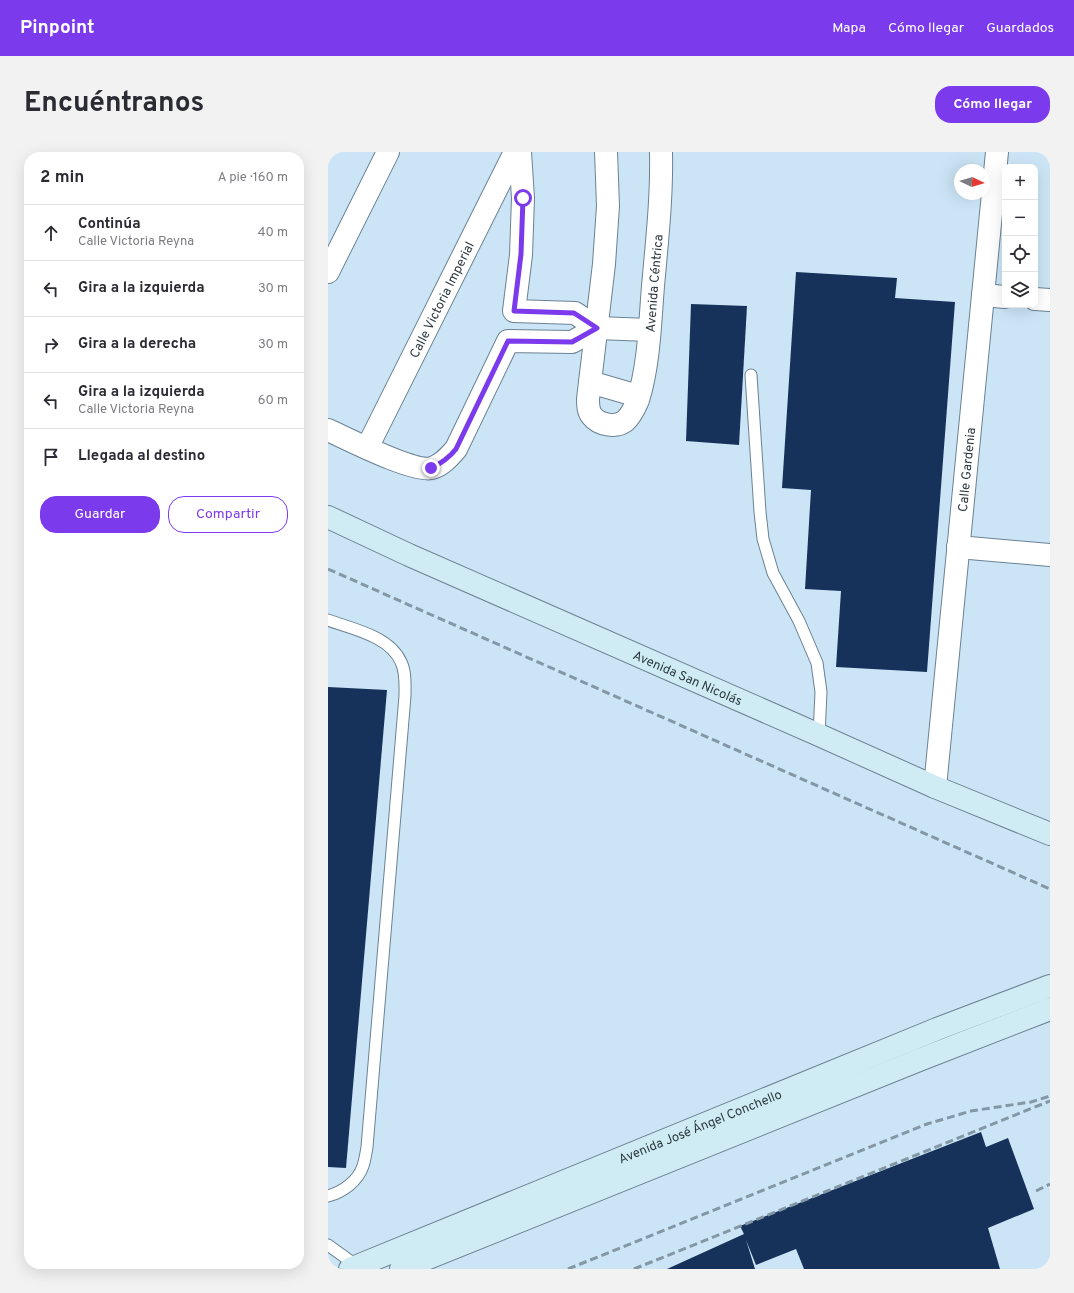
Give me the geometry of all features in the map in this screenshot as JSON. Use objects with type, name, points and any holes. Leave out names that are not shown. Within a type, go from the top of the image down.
[{"type":"main road","name":"Avenida San Nicolás","points":[[328,517],[409,555],[819,734],[935,787],[1050,834]]},
{"type":"main road","name":"Avenida José Ángel Conchello","points":[[353,1268],[937,1029],[1050,986]]},
{"type":"main road","name":"Avenida José Ángel Conchello","points":[[401,1269],[919,1060],[1050,1009]]},
{"type":"street","points":[[328,272],[388,152]]},
{"type":"street","name":"Calle Victoria Imperial","points":[[367,448],[515,152]]},
{"type":"street","points":[[520,152],[523,198],[521,248],[514,311],[574,313],[597,328]]},
{"type":"street","points":[[606,152],[608,206],[604,264],[588,409],[592,416],[607,425],[616,425],[624,422],[631,414],[642,383],[649,330]]},
{"type":"street","name":"Avenida Céntrica","points":[[597,328],[649,330],[662,181],[661,152]]},
{"type":"street","name":"Calle Gardenia","points":[[935,787],[997,152]]},
{"type":"street","points":[[983,295],[1002,297]]},
{"type":"street","points":[[1038,299],[1050,300]]},
{"type":"street","points":[[328,430],[412,467],[431,468],[440,464],[456,449],[508,341],[572,342],[597,328]]},
{"type":"street","points":[[590,382],[638,396]]},
{"type":"street","points":[[958,547],[1050,555]]},
{"type":"lane","points":[[751,375],[763,539],[773,573],[799,621],[817,663],[821,692],[819,734]]},
{"type":"lane","points":[[328,620],[379,638],[390,646],[401,662],[405,680],[406,696],[367,1147],[363,1167],[352,1182],[338,1193],[328,1196]]},
{"type":"lane","points":[[328,1245],[353,1268]]},
{"type":"building","points":[[796,272],[897,278],[895,298],[955,302],[927,672],[836,667],[841,591],[805,589],[811,490],[782,488]]},
{"type":"building","points":[[691,304],[747,306],[739,445],[686,441]]},
{"type":"building","points":[[328,687],[387,690],[346,1168],[328,1167]]},
{"type":"building","points":[[981,1132],[986,1147],[1008,1138],[1034,1209],[988,1228],[1000,1269],[804,1269],[796,1249],[756,1265],[746,1240],[755,1269],[667,1269],[744,1234],[740,1226]]},
{"type":"railway","points":[[328,569],[1050,889]]},
{"type":"railway","points":[[568,1269],[927,1124],[971,1111],[1031,1102],[1050,1096]]},
{"type":"railway","points":[[634,1269],[1050,1101]]},
{"type":"railway","points":[[1036,1191],[1050,1184]]},
{"type":"route","points":[[431,468],[440,464],[456,449],[508,341],[572,342],[597,328],[574,313],[514,311],[521,254],[523,198]]}]
